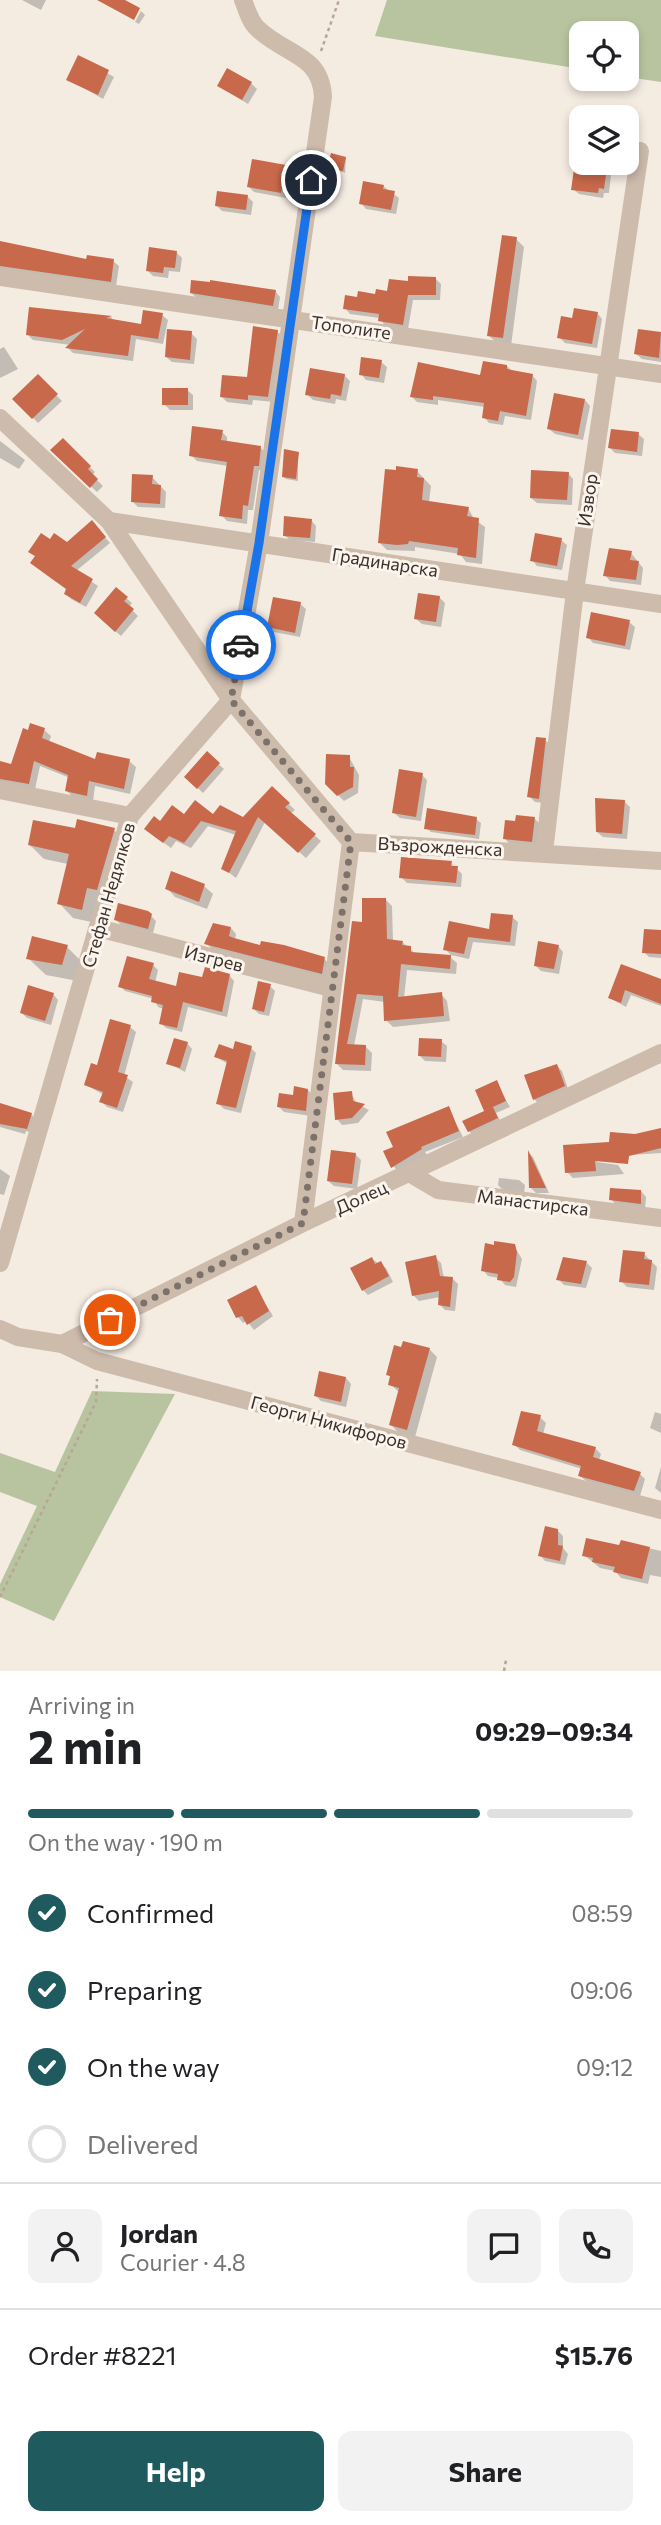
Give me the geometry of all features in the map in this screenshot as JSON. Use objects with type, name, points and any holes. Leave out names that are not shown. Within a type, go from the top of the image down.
[{"type":"street","points":[[231,700],[259,543],[323,97],[322,80],[315,67],[258,29],[243,0]]},
{"type":"street","name":"Извор","points":[[544,852],[575,591],[606,365],[640,150]]},
{"type":"street","name":"Тополите","points":[[0,277],[661,374]]},
{"type":"street","points":[[0,418],[109,521],[231,700],[351,842],[303,1223]]},
{"type":"street","name":"Градинарска","points":[[109,521],[661,604]]},
{"type":"street","name":"Стефан Недялков","points":[[0,1263],[130,816],[231,700]]},
{"type":"street","points":[[0,790],[130,816]]},
{"type":"street","name":"Възрожденска","points":[[351,842],[661,861]]},
{"type":"street","name":"Изгрев","points":[[98,928],[331,988]]},
{"type":"street","name":"Долец","points":[[62,1344],[303,1223],[661,1054]]},
{"type":"street","name":"Манастирска","points":[[411,1174],[438,1191],[661,1218]]},
{"type":"street","name":"Георги Никифоров","points":[[0,1329],[18,1337],[62,1344],[97,1361],[661,1510]]},
{"type":"path","points":[[315,67],[339,0]]},
{"type":"path","points":[[0,1597],[96,1402],[97,1361]]},
{"type":"path","points":[[504,1671],[506,1660]]},
{"type":"green space","points":[[387,0],[661,0],[661,82],[639,79],[639,21],[569,21],[569,67],[375,36]]},
{"type":"green space","points":[[92,1391],[175,1394],[54,1621],[0,1597],[0,1584],[37,1506],[0,1492],[0,1453],[55,1472]]},
{"type":"building","points":[[97,0],[125,0],[140,8],[134,20]]},
{"type":"building","points":[[78,55],[109,70],[98,95],[66,80]]},
{"type":"building","points":[[227,68],[252,82],[242,100],[217,86]]},
{"type":"building","points":[[331,153],[346,157],[343,171],[327,168]]},
{"type":"building","points":[[252,159],[286,165],[281,193],[247,187]]},
{"type":"building","points":[[573,175],[606,175],[604,189],[599,188],[598,193],[571,190]]},
{"type":"building","points":[[363,181],[384,185],[383,189],[395,191],[391,210],[359,204]]},
{"type":"building","points":[[217,191],[248,195],[246,210],[215,206]]},
{"type":"building","points":[[502,235],[517,237],[503,338],[487,336]]},
{"type":"building","points":[[0,241],[86,259],[87,255],[114,259],[111,282],[0,266]]},
{"type":"building","points":[[149,247],[177,251],[175,268],[164,267],[163,273],[146,271]]},
{"type":"building","points":[[408,276],[436,277],[436,295],[408,295],[403,325],[378,321],[379,314],[343,309],[345,295],[357,297],[358,291],[375,294],[376,289],[387,291],[389,279],[408,281]]},
{"type":"building","points":[[191,280],[210,280],[276,290],[273,306],[190,293]]},
{"type":"building","points":[[29,307],[112,316],[106,318],[141,324],[143,310],[163,313],[158,339],[131,335],[128,356],[65,348],[85,329],[62,340],[26,335]]},
{"type":"building","points":[[574,308],[598,312],[592,344],[557,338],[561,316],[572,318]]},
{"type":"building","points":[[253,326],[278,330],[268,397],[248,395],[248,400],[220,397],[222,375],[247,377]]},
{"type":"building","points":[[167,329],[192,331],[190,360],[165,357]]},
{"type":"building","points":[[638,329],[661,332],[659,358],[634,354]]},
{"type":"building","points":[[361,357],[382,360],[379,378],[359,375]]},
{"type":"building","points":[[483,361],[507,365],[507,369],[533,374],[526,416],[500,411],[498,421],[482,418],[484,403],[433,396],[433,400],[410,397],[418,362],[480,375]]},
{"type":"building","points":[[310,368],[345,374],[341,396],[331,394],[330,399],[305,395]]},
{"type":"building","points":[[38,374],[58,394],[32,419],[12,399]]},
{"type":"building","points":[[162,388],[188,388],[188,405],[162,405]]},
{"type":"building","points":[[554,393],[585,399],[578,435],[547,429]]},
{"type":"building","points":[[192,426],[223,430],[221,440],[261,446],[259,466],[254,466],[248,506],[243,505],[242,519],[219,516],[227,462],[189,456]]},
{"type":"building","points":[[611,429],[639,432],[637,452],[608,448]]},
{"type":"building","points":[[63,438],[91,466],[88,469],[98,479],[90,488],[50,450]]},
{"type":"building","points":[[284,449],[299,452],[296,479],[282,477]]},
{"type":"building","points":[[396,466],[418,469],[417,477],[424,478],[422,500],[469,507],[467,516],[479,518],[476,558],[457,555],[458,548],[409,541],[408,544],[397,545],[378,543],[385,469],[396,470]]},
{"type":"building","points":[[531,470],[569,472],[567,500],[530,498]]},
{"type":"building","points":[[132,474],[153,475],[152,484],[161,485],[160,504],[131,502]]},
{"type":"building","points":[[284,516],[312,519],[310,538],[283,536]]},
{"type":"building","points":[[92,520],[106,537],[71,566],[93,579],[80,603],[64,594],[66,589],[30,563],[35,556],[28,552],[41,533],[50,539],[54,533],[67,542]]},
{"type":"building","points":[[535,533],[562,538],[557,566],[530,561]]},
{"type":"building","points":[[609,548],[632,551],[630,560],[639,561],[636,580],[603,576]]},
{"type":"building","points":[[116,587],[128,597],[124,601],[134,609],[115,632],[94,613]]},
{"type":"building","points":[[418,593],[440,596],[436,622],[414,619]]},
{"type":"building","points":[[273,597],[301,602],[295,633],[267,627]]},
{"type":"building","points":[[591,612],[630,620],[625,646],[586,638]]},
{"type":"building","points":[[30,723],[45,728],[42,738],[95,759],[97,752],[130,759],[124,789],[89,781],[87,796],[65,791],[68,775],[34,761],[29,784],[0,779],[0,761],[11,764],[23,728],[28,730]]},
{"type":"building","points":[[536,737],[546,738],[539,799],[527,797]]},
{"type":"building","points":[[207,751],[220,763],[197,789],[184,777]]},
{"type":"building","points":[[326,754],[350,755],[350,767],[354,767],[353,787],[337,796],[325,784]]},
{"type":"building","points":[[399,769],[423,773],[416,817],[392,813]]},
{"type":"building","points":[[272,786],[290,803],[285,807],[316,834],[298,853],[258,817],[229,873],[221,869],[236,831],[201,821],[184,843],[169,836],[163,843],[144,829],[154,816],[160,821],[172,805],[184,814],[195,800],[213,814],[220,805],[243,817]]},
{"type":"building","points":[[595,798],[625,800],[622,834],[596,832]]},
{"type":"building","points":[[427,808],[477,817],[475,835],[424,829]]},
{"type":"building","points":[[516,815],[535,817],[532,842],[503,839],[505,820],[515,821]]},
{"type":"building","points":[[77,819],[115,828],[97,890],[87,888],[82,910],[57,904],[69,854],[28,845],[33,820],[75,828]]},
{"type":"building","points":[[401,857],[452,861],[451,866],[458,866],[456,883],[399,878]]},
{"type":"building","points":[[171,871],[205,884],[199,902],[165,889]]},
{"type":"building","points":[[362,898],[386,898],[387,939],[403,941],[402,945],[411,946],[411,952],[451,955],[450,969],[401,964],[398,997],[442,992],[444,1016],[384,1021],[383,996],[357,994],[347,1044],[366,1045],[365,1065],[335,1064],[352,921],[362,922]]},
{"type":"building","points":[[118,903],[152,914],[148,929],[114,920]]},
{"type":"building","points":[[491,913],[513,915],[510,942],[468,937],[464,954],[443,950],[449,921],[489,929]]},
{"type":"building","points":[[213,923],[231,927],[229,936],[234,938],[260,945],[261,941],[284,945],[325,957],[322,974],[204,944]]},
{"type":"building","points":[[644,929],[661,930],[661,954],[642,953]]},
{"type":"building","points":[[32,936],[68,945],[62,965],[26,959]]},
{"type":"building","points":[[538,941],[559,945],[554,969],[534,966]]},
{"type":"building","points":[[127,956],[154,963],[149,979],[176,986],[179,972],[202,977],[205,967],[230,974],[222,1012],[183,1002],[177,1028],[159,1024],[163,1005],[151,1002],[152,996],[118,987]]},
{"type":"building","points":[[621,964],[661,979],[661,1004],[625,990],[621,1003],[608,998]]},
{"type":"building","points":[[258,981],[271,984],[264,1012],[252,1009]]},
{"type":"building","points":[[28,985],[54,993],[45,1021],[20,1013]]},
{"type":"building","points":[[110,1019],[131,1025],[118,1072],[128,1075],[117,1108],[99,1102],[103,1092],[84,1085],[91,1063],[97,1065]]},
{"type":"building","points":[[174,1038],[188,1042],[180,1068],[166,1064]]},
{"type":"building","points":[[419,1038],[442,1039],[441,1057],[418,1056]]},
{"type":"building","points":[[235,1041],[252,1046],[236,1108],[216,1104],[227,1061],[214,1057],[219,1044],[233,1049]]},
{"type":"building","points":[[557,1064],[565,1086],[533,1100],[524,1075]]},
{"type":"building","points":[[497,1080],[506,1101],[484,1111],[475,1090]]},
{"type":"building","points":[[294,1086],[308,1089],[306,1111],[277,1107],[279,1093],[293,1095]]},
{"type":"building","points":[[352,1091],[353,1101],[365,1104],[352,1118],[335,1120],[333,1093]]},
{"type":"building","points":[[0,1103],[32,1113],[27,1129],[0,1124]]},
{"type":"building","points":[[449,1106],[459,1131],[421,1147],[422,1149],[391,1168],[383,1151],[393,1147],[386,1132]]},
{"type":"building","points":[[493,1107],[498,1118],[468,1132],[462,1121]]},
{"type":"building","points":[[661,1128],[661,1148],[629,1156],[628,1164],[595,1161],[596,1171],[565,1173],[563,1145],[609,1142],[610,1132],[635,1134]]},
{"type":"building","points":[[331,1150],[356,1153],[352,1184],[327,1181]]},
{"type":"building","points":[[528,1150],[546,1188],[529,1188]]},
{"type":"building","points":[[610,1188],[641,1190],[641,1204],[609,1200]]},
{"type":"building","points":[[494,1241],[515,1244],[517,1252],[514,1277],[510,1282],[497,1280],[498,1274],[481,1271],[485,1243],[494,1245]]},
{"type":"building","points":[[623,1250],[645,1252],[644,1259],[652,1260],[649,1285],[619,1282]]},
{"type":"building","points":[[436,1255],[440,1276],[453,1277],[450,1307],[438,1305],[439,1291],[412,1296],[405,1262]]},
{"type":"building","points":[[372,1257],[375,1264],[381,1261],[389,1276],[362,1291],[350,1268]]},
{"type":"building","points":[[563,1257],[587,1261],[581,1284],[556,1280]]},
{"type":"building","points":[[256,1285],[269,1311],[247,1325],[242,1316],[236,1318],[227,1300]]},
{"type":"building","points":[[403,1341],[430,1348],[407,1430],[389,1425],[399,1388],[388,1385],[390,1376],[386,1375],[394,1345],[401,1347]]},
{"type":"building","points":[[319,1371],[346,1377],[341,1402],[314,1396]]},
{"type":"building","points":[[521,1411],[541,1415],[537,1431],[596,1447],[593,1457],[641,1472],[634,1491],[578,1476],[581,1466],[512,1445]]},
{"type":"building","points":[[545,1526],[558,1529],[558,1545],[563,1546],[560,1561],[538,1556]]},
{"type":"building","points":[[586,1538],[619,1545],[621,1540],[650,1547],[642,1579],[613,1572],[615,1567],[592,1562],[593,1558],[582,1556]]},
{"type":"way so far","points":[[110,1320],[303,1223],[351,842],[231,700],[241,645]]},
{"type":"route","points":[[241,645],[259,543],[311,180]]}]
